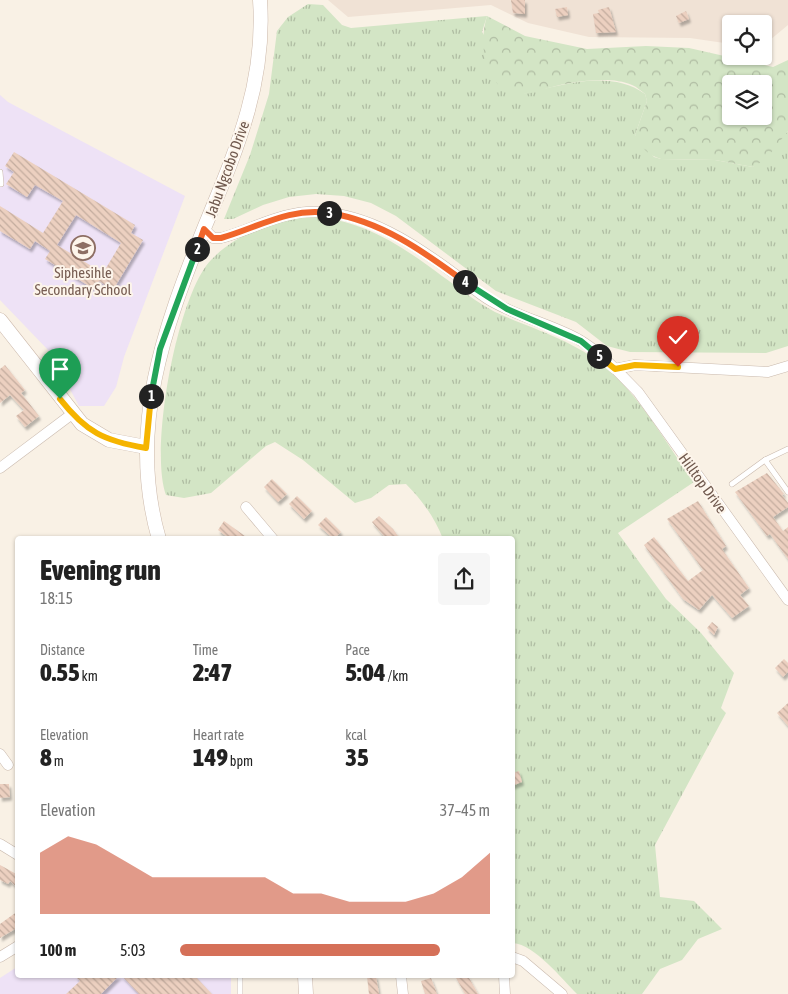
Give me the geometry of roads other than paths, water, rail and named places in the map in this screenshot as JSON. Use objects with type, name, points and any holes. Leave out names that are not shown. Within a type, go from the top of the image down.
[{"type":"main road","name":"Jabu Ngcobo Drive","points":[[158,536],[155,525],[146,448],[151,396],[160,349],[204,229],[231,167],[253,93],[260,54],[260,0]]},
{"type":"main road","points":[[0,320],[72,414],[92,432],[109,440],[146,448]]},
{"type":"main road","points":[[305,978],[306,994]]},
{"type":"street","name":"Hilltop Drive","points":[[204,229],[213,238],[221,238],[279,216],[302,211],[344,215],[366,222],[417,247],[490,300],[581,341],[615,369],[652,411],[788,600]]},
{"type":"street","points":[[615,369],[635,365],[768,372],[788,366]]},
{"type":"street","points":[[0,468],[72,414]]},
{"type":"street","points":[[246,507],[270,536]]},
{"type":"street","points":[[0,754],[8,765]]},
{"type":"street","points":[[0,844],[15,852]]},
{"type":"street","points":[[0,957],[15,948]]},
{"type":"street","points":[[515,958],[523,961],[562,994]]},
{"type":"street","points":[[401,978],[403,994]]},
{"type":"street","points":[[504,978],[505,994]]},
{"type":"lane","points":[[0,172],[1,184]]},
{"type":"lane","points":[[732,484],[765,460],[788,450]]},
{"type":"lane","points":[[765,460],[788,492]]},
{"type":"lane","points":[[240,978],[240,994]]},
{"type":"place","name":"Siphesihle Secondary School","points":[[83,248]]}]
